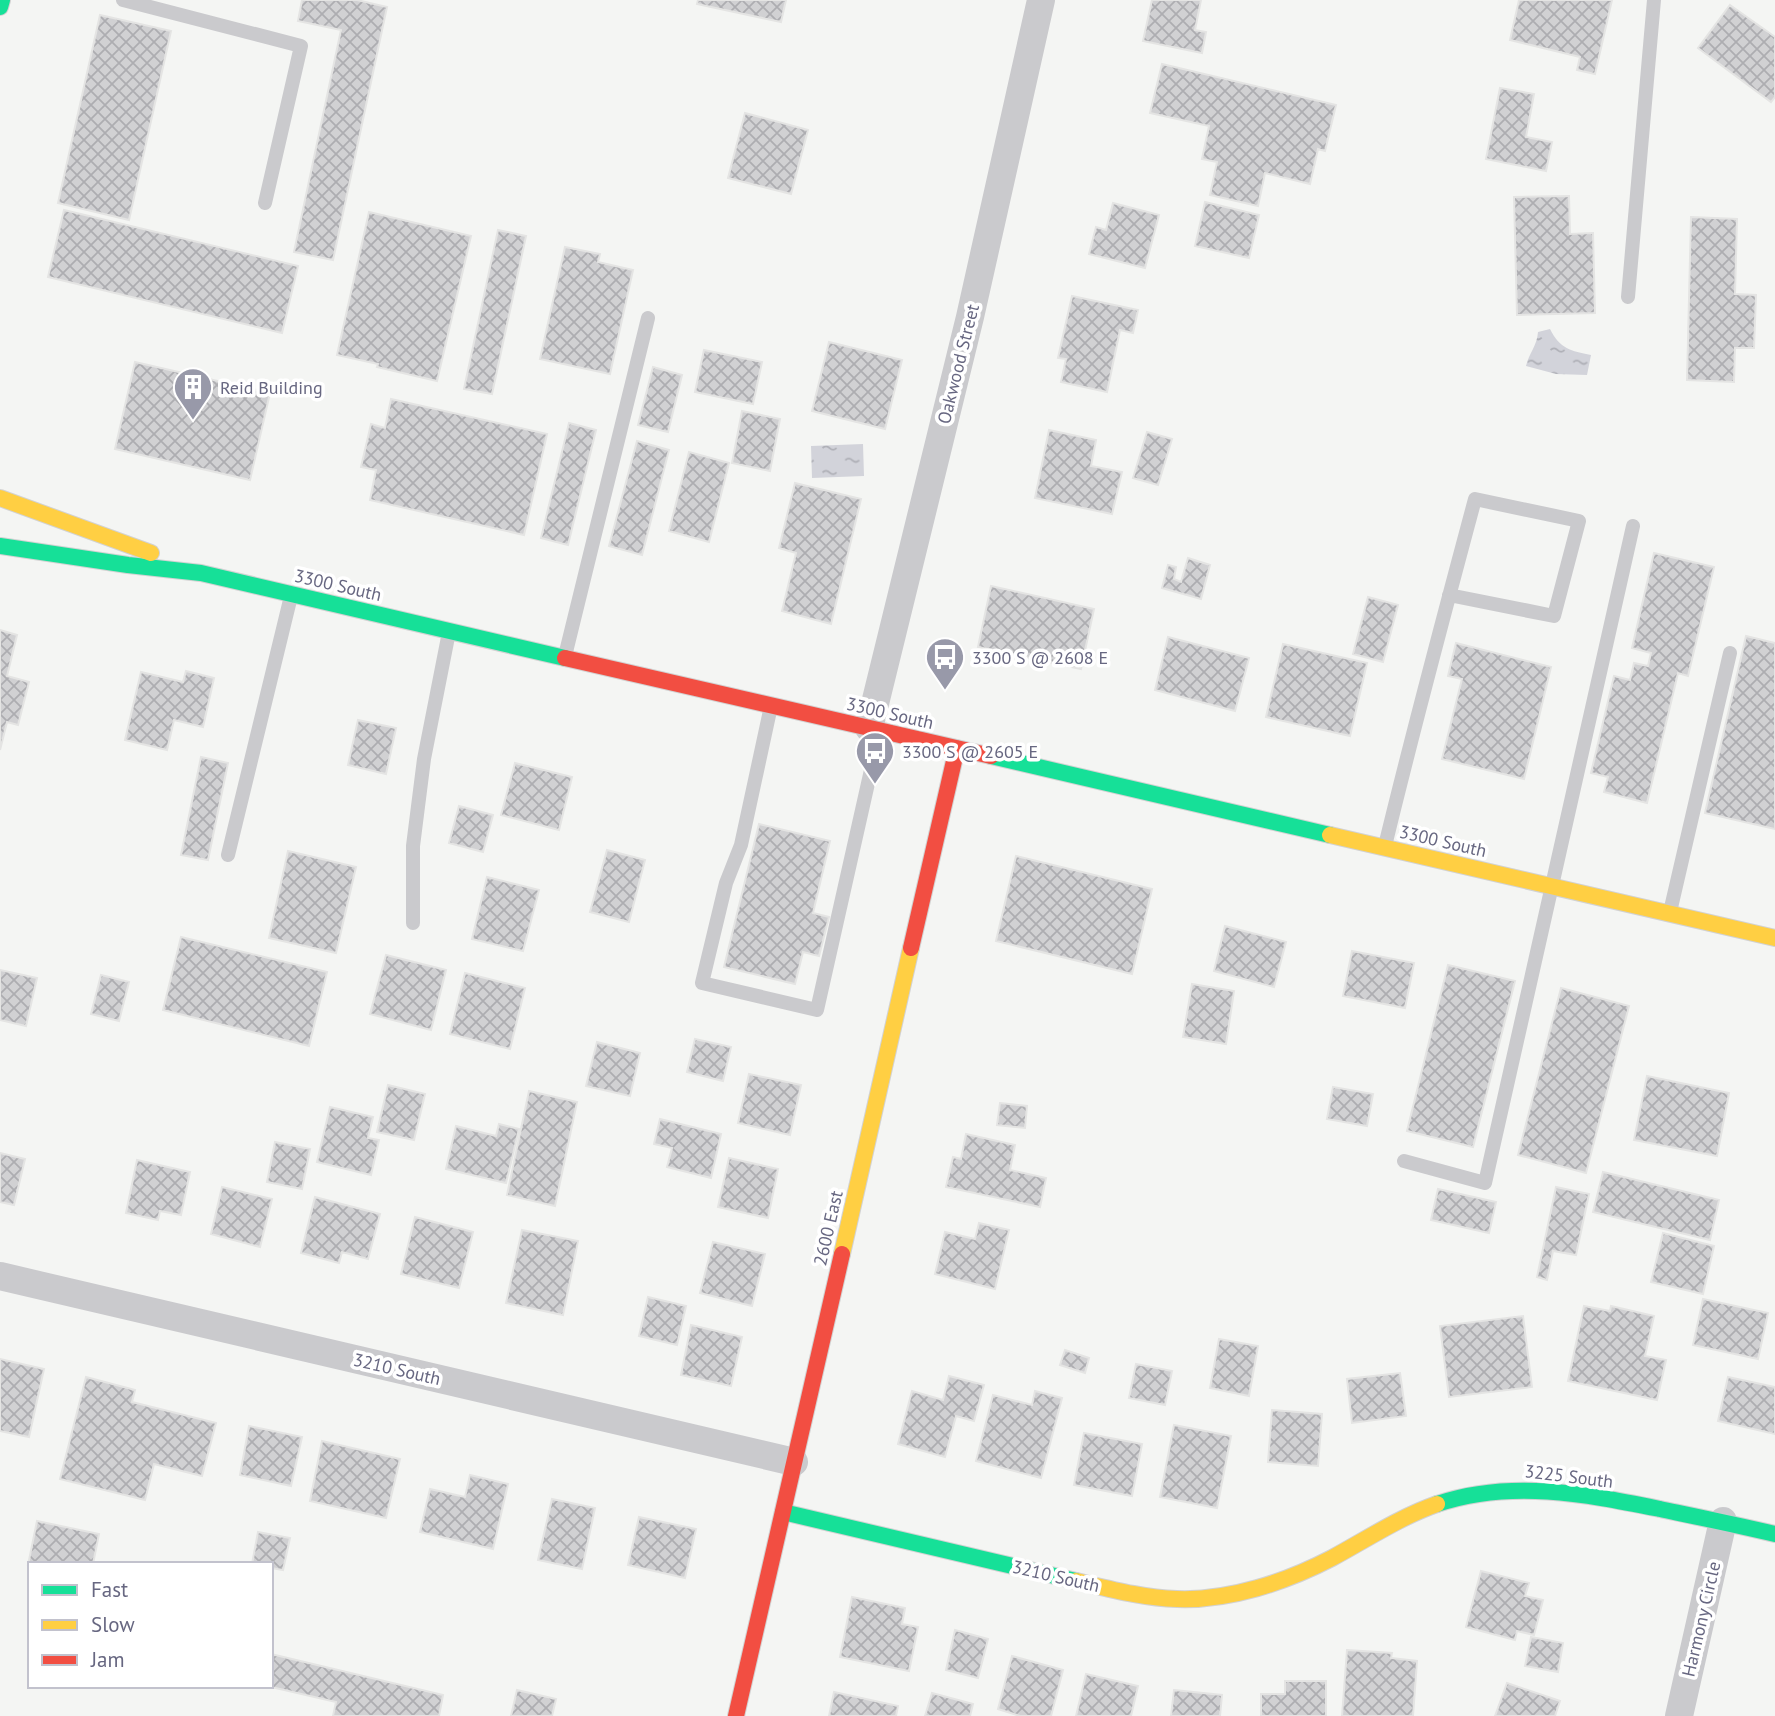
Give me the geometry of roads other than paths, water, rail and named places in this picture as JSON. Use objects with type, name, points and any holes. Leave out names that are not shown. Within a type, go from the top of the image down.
[{"type":"main road","points":[[0,7],[2,0]]},
{"type":"main road","name":"3300 South","points":[[0,498],[126,542],[201,573]]},
{"type":"main road","name":"3300 South","points":[[0,546],[201,573],[1773,937]]},
{"type":"main road","name":"2600 East","points":[[736,1716],[957,748]]},
{"type":"main road","name":"3225 South","points":[[1329,1559],[1396,1521],[1436,1504],[1504,1489],[1577,1493],[1723,1521],[1775,1534]]},
{"type":"main road","name":"3210 South","points":[[783,1512],[1130,1594],[1158,1598],[1187,1599],[1218,1595],[1285,1577],[1329,1559]]},
{"type":"street","name":"Oakwood Street","points":[[875,729],[1041,0]]},
{"type":"street","name":"3210 South","points":[[0,1276],[794,1462]]},
{"type":"street","name":"Harmony Circle","points":[[1679,1716],[1723,1521]]},
{"type":"lane","points":[[123,0],[301,46],[265,203]]},
{"type":"lane","points":[[1628,297],[1654,0]]},
{"type":"lane","points":[[565,657],[648,318]]},
{"type":"lane","points":[[1384,847],[1449,594],[1475,499],[1579,522],[1555,616],[1449,594]]},
{"type":"lane","points":[[1404,1161],[1485,1183],[1633,526]]},
{"type":"lane","points":[[228,855],[291,594]]},
{"type":"lane","points":[[413,923],[413,846],[421,784],[449,631]]},
{"type":"lane","points":[[1670,914],[1730,653]]},
{"type":"lane","points":[[772,705],[741,845],[726,883],[702,983],[817,1010],[875,729]]},
{"type":"lane","points":[[1773,937],[1775,920]]},
{"type":"water","points":[[1550,329],[1567,348],[1591,355],[1587,375],[1556,374],[1526,366],[1538,332]]},
{"type":"water","points":[[863,444],[864,476],[812,478],[811,446]]},
{"type":"place","name":"Reid Building","points":[[193,421]]},
{"type":"place","name":"3300 S @ 2608 E","points":[[945,691]]},
{"type":"place","name":"3300 S @ 2605 E","points":[[875,785]]}]
